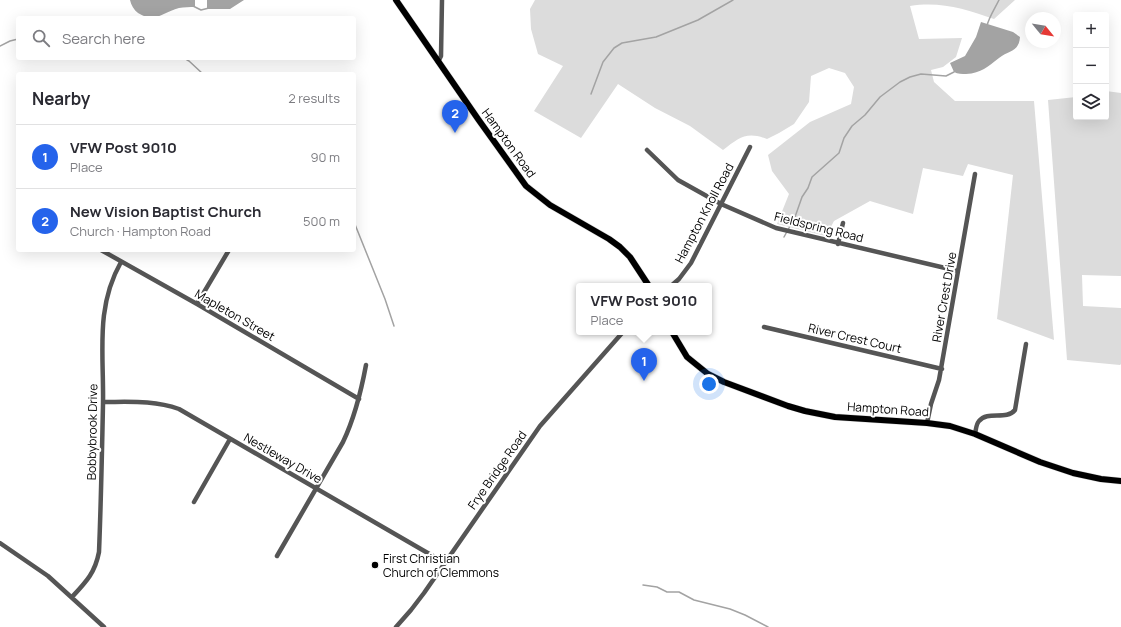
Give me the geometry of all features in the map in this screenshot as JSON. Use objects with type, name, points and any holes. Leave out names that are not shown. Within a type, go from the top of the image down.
[{"type":"main road","name":"Hampton Road","points":[[396,0],[506,160],[526,186],[550,205],[609,239],[620,247],[630,258],[647,283]]},
{"type":"main road","name":"Hampton Road","points":[[674,335],[687,357],[701,369],[724,382],[805,411],[835,417],[927,422],[950,426],[975,434],[1040,462],[1073,473],[1100,479],[1121,481]]},
{"type":"street","points":[[438,62],[442,56],[442,0]]},
{"type":"street","name":"Hampton Knoll Road","points":[[674,283],[691,263],[750,147]]},
{"type":"street","name":"Fieldspring Road","points":[[647,150],[678,180],[721,204],[776,228],[838,244],[958,271]]},
{"type":"street","name":"River Crest Drive","points":[[927,422],[942,369],[975,174]]},
{"type":"street","points":[[838,244],[843,223]]},
{"type":"street","name":"Mapleton Street","points":[[104,252],[197,304],[359,399]]},
{"type":"street","points":[[197,304],[228,252]]},
{"type":"street","name":"Bobbybrook Drive","points":[[72,596],[92,574],[99,552],[103,402],[102,344],[104,305],[114,275],[121,262]]},
{"type":"street","name":"River Crest Court","points":[[764,327],[942,369]]},
{"type":"street","name":"Frye Bridge Road","points":[[396,627],[411,610],[445,563],[540,426],[621,335]]},
{"type":"street","points":[[975,434],[978,423],[984,418],[992,415],[1010,414],[1015,410],[1026,344]]},
{"type":"street","points":[[277,556],[343,442],[355,415],[366,365]]},
{"type":"street","name":"Nestleway Drive","points":[[103,402],[145,402],[169,406],[190,415],[445,563]]},
{"type":"street","points":[[194,502],[230,439]]},
{"type":"street","points":[[0,543],[48,576],[72,596],[104,627]]},
{"type":"shaded area","points":[[130,0],[195,0],[195,7],[179,8],[159,16],[144,16],[138,13],[131,4]]},
{"type":"shaded area","points":[[207,0],[244,0],[230,9],[207,9]]},
{"type":"shaded area","points":[[535,0],[1015,0],[994,19],[973,12],[942,5],[910,6],[919,39],[962,38],[956,57],[943,67],[931,70],[934,82],[955,101],[1034,101],[1054,340],[997,319],[1013,175],[968,164],[963,176],[923,168],[913,214],[870,201],[834,221],[826,236],[777,224],[789,194],[772,171],[768,155],[810,122],[851,104],[854,87],[845,73],[829,68],[811,76],[809,102],[794,124],[767,139],[754,136],[743,137],[723,150],[690,126],[655,108],[618,84],[581,138],[534,111],[563,66],[538,54],[531,29],[530,9]]},
{"type":"shaded area","points":[[981,22],[1013,32],[1020,37],[1018,45],[1016,48],[980,71],[958,74],[954,72],[950,63],[965,56],[976,37]]},
{"type":"shaded area","points":[[1109,91],[1121,93],[1121,276],[1082,275],[1083,306],[1121,308],[1120,365],[1067,360],[1048,100],[1073,97],[1073,120],[1109,120]]},
{"type":"waterway","points":[[591,94],[603,62],[614,48],[622,43],[656,37],[698,20],[733,0]]},
{"type":"waterway","points":[[987,26],[999,0]]},
{"type":"waterway","points":[[193,6],[201,10],[209,8]]},
{"type":"waterway","points":[[0,46],[16,40]]},
{"type":"waterway","points":[[187,60],[201,72]]},
{"type":"waterway","points":[[784,237],[795,217],[802,197],[808,188],[812,177],[839,153],[844,138],[852,126],[865,115],[880,97],[900,82],[910,77],[921,74],[946,76],[954,72]]},
{"type":"waterway","points":[[356,227],[385,299],[394,326]]},
{"type":"waterway","points":[[643,585],[657,587],[667,592],[679,592],[694,600],[730,609],[768,627]]},
{"type":"place","name":"New Vision Baptist Church","points":[[455,133]]},
{"type":"place","name":"VFW Post 9010","points":[[644,381]]},
{"type":"place","name":"First Christian Church of Clemmons","points":[[375,565]]}]
